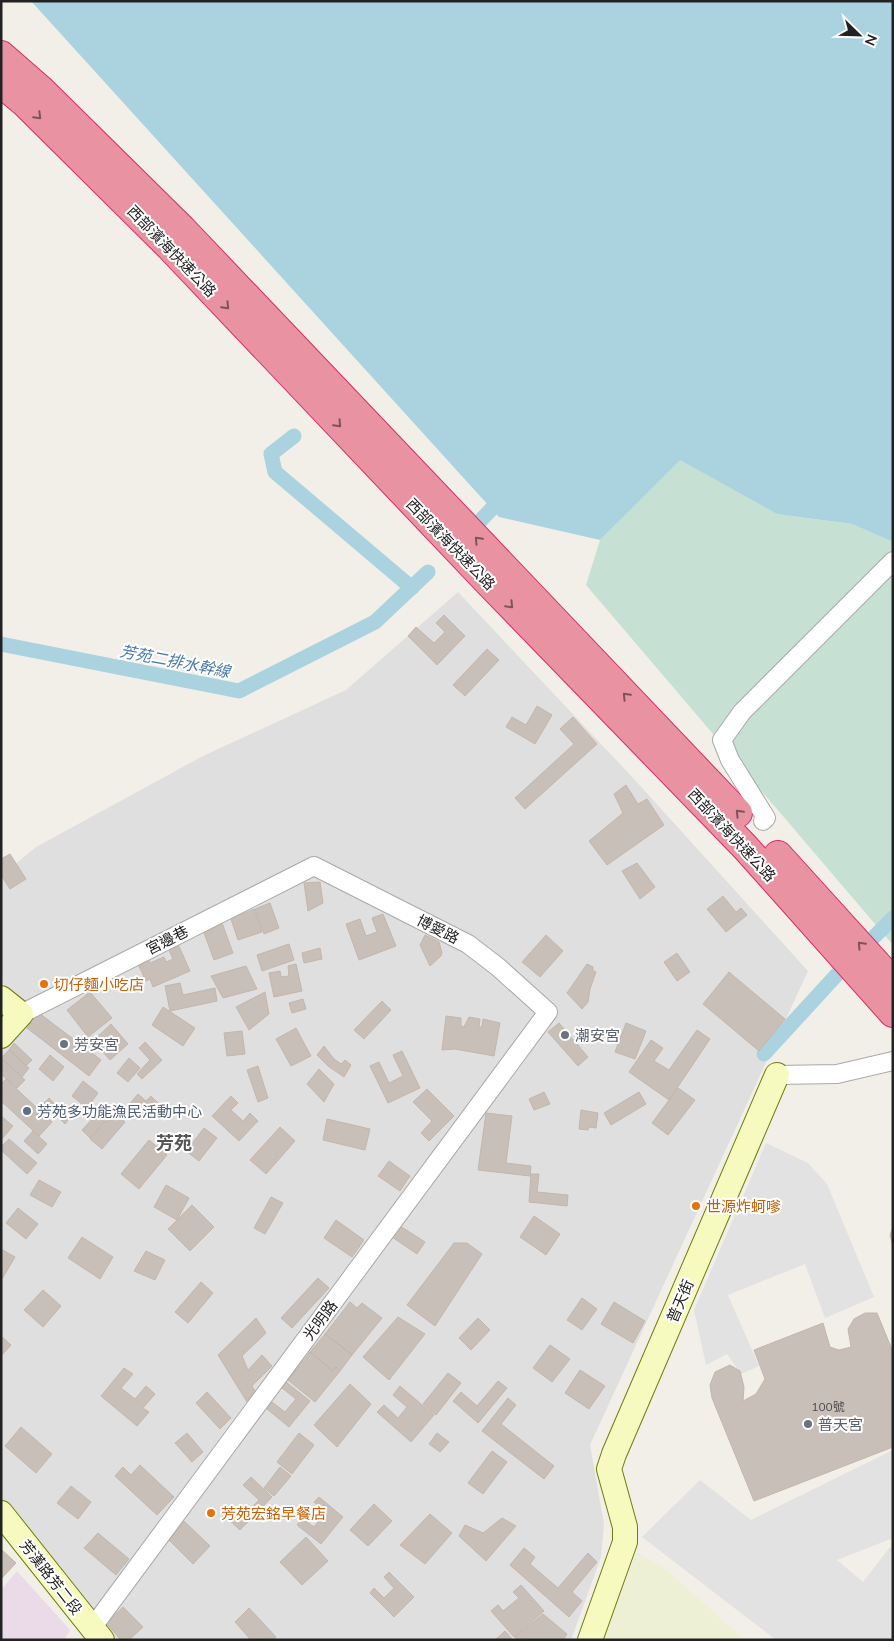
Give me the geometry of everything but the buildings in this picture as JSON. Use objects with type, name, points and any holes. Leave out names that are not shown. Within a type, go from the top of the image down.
[{"type":"highway","name":"西部濱海快速公路","points":[[1,55],[40,89],[183,230],[328,380],[758,833],[893,982]]},
{"type":"highway","name":"西部濱海快速公路","points":[[1,83],[24,102],[175,253],[486,581],[745,847],[893,1013]]},
{"type":"street","points":[[763,821],[766,818],[730,760],[722,740],[742,712],[893,561]]},
{"type":"street","name":"博愛路","points":[[314,866],[468,944],[498,967],[548,1012]]},
{"type":"street","name":"宮邊巷","points":[[21,1014],[314,866]]},
{"type":"street","points":[[1,998],[21,1014],[1,1036]]},
{"type":"street","name":"光明路","points":[[97,1634],[548,1012]]},
{"type":"street","name":"普天街","points":[[590,1640],[625,1542],[625,1527],[609,1469],[778,1075],[837,1074],[893,1061]]},
{"type":"street","name":"芳漢路芳二段","points":[[1,1513],[97,1634]]},
{"type":"shaded area","points":[[458,592],[634,779],[808,971],[590,1445],[604,1524],[601,1557],[571,1640],[118,1640],[1,1498],[1,1052],[17,1035],[28,1015],[1,981],[1,876],[36,847],[203,756],[346,690]]},
{"type":"shaded area","points":[[766,1143],[808,1163],[827,1184],[874,1297],[825,1318],[805,1264],[728,1295],[759,1366],[741,1374],[727,1354],[706,1365],[694,1310]]},
{"type":"shaded area","points":[[893,1450],[893,1538],[837,1560],[863,1582],[890,1547],[893,1549],[893,1640],[776,1640],[642,1537],[700,1480],[751,1520]]},
{"type":"shaded area","points":[[17,1571],[70,1630],[64,1640],[1,1640],[1,1590]]},
{"type":"green space","points":[[679,459],[777,514],[852,524],[893,542],[893,945],[586,585],[600,540]]},
{"type":"green space","points":[[636,1553],[662,1566],[745,1640],[603,1640]]},
{"type":"water","points":[[31,1],[893,1],[893,542],[852,524],[777,514],[680,460],[600,540],[499,517]]},
{"type":"waterway","points":[[294,436],[271,454],[275,472],[412,588]]},
{"type":"waterway","points":[[480,521],[505,495]]},
{"type":"waterway","name":"芳苑二排水幹線","points":[[1,644],[239,691],[375,622],[428,572]]},
{"type":"waterway","points":[[764,1054],[842,969],[893,918]]},
{"type":"place","name":"切仔麵小吃店","points":[[44,984]]},
{"type":"place","name":"潮安宮","points":[[565,1035]]},
{"type":"place","name":"芳安宮","points":[[64,1044]]},
{"type":"place","name":"芳苑多功能漁民活動中心","points":[[27,1111]]},
{"type":"place","name":"世源炸蚵嗲","points":[[696,1206]]},
{"type":"place","name":"普天宮","points":[[808,1424]]},
{"type":"place","name":"芳苑宏銘早餐店","points":[[211,1513]]},
{"type":"district","name":"芳苑","points":[[174,1142]]}]
